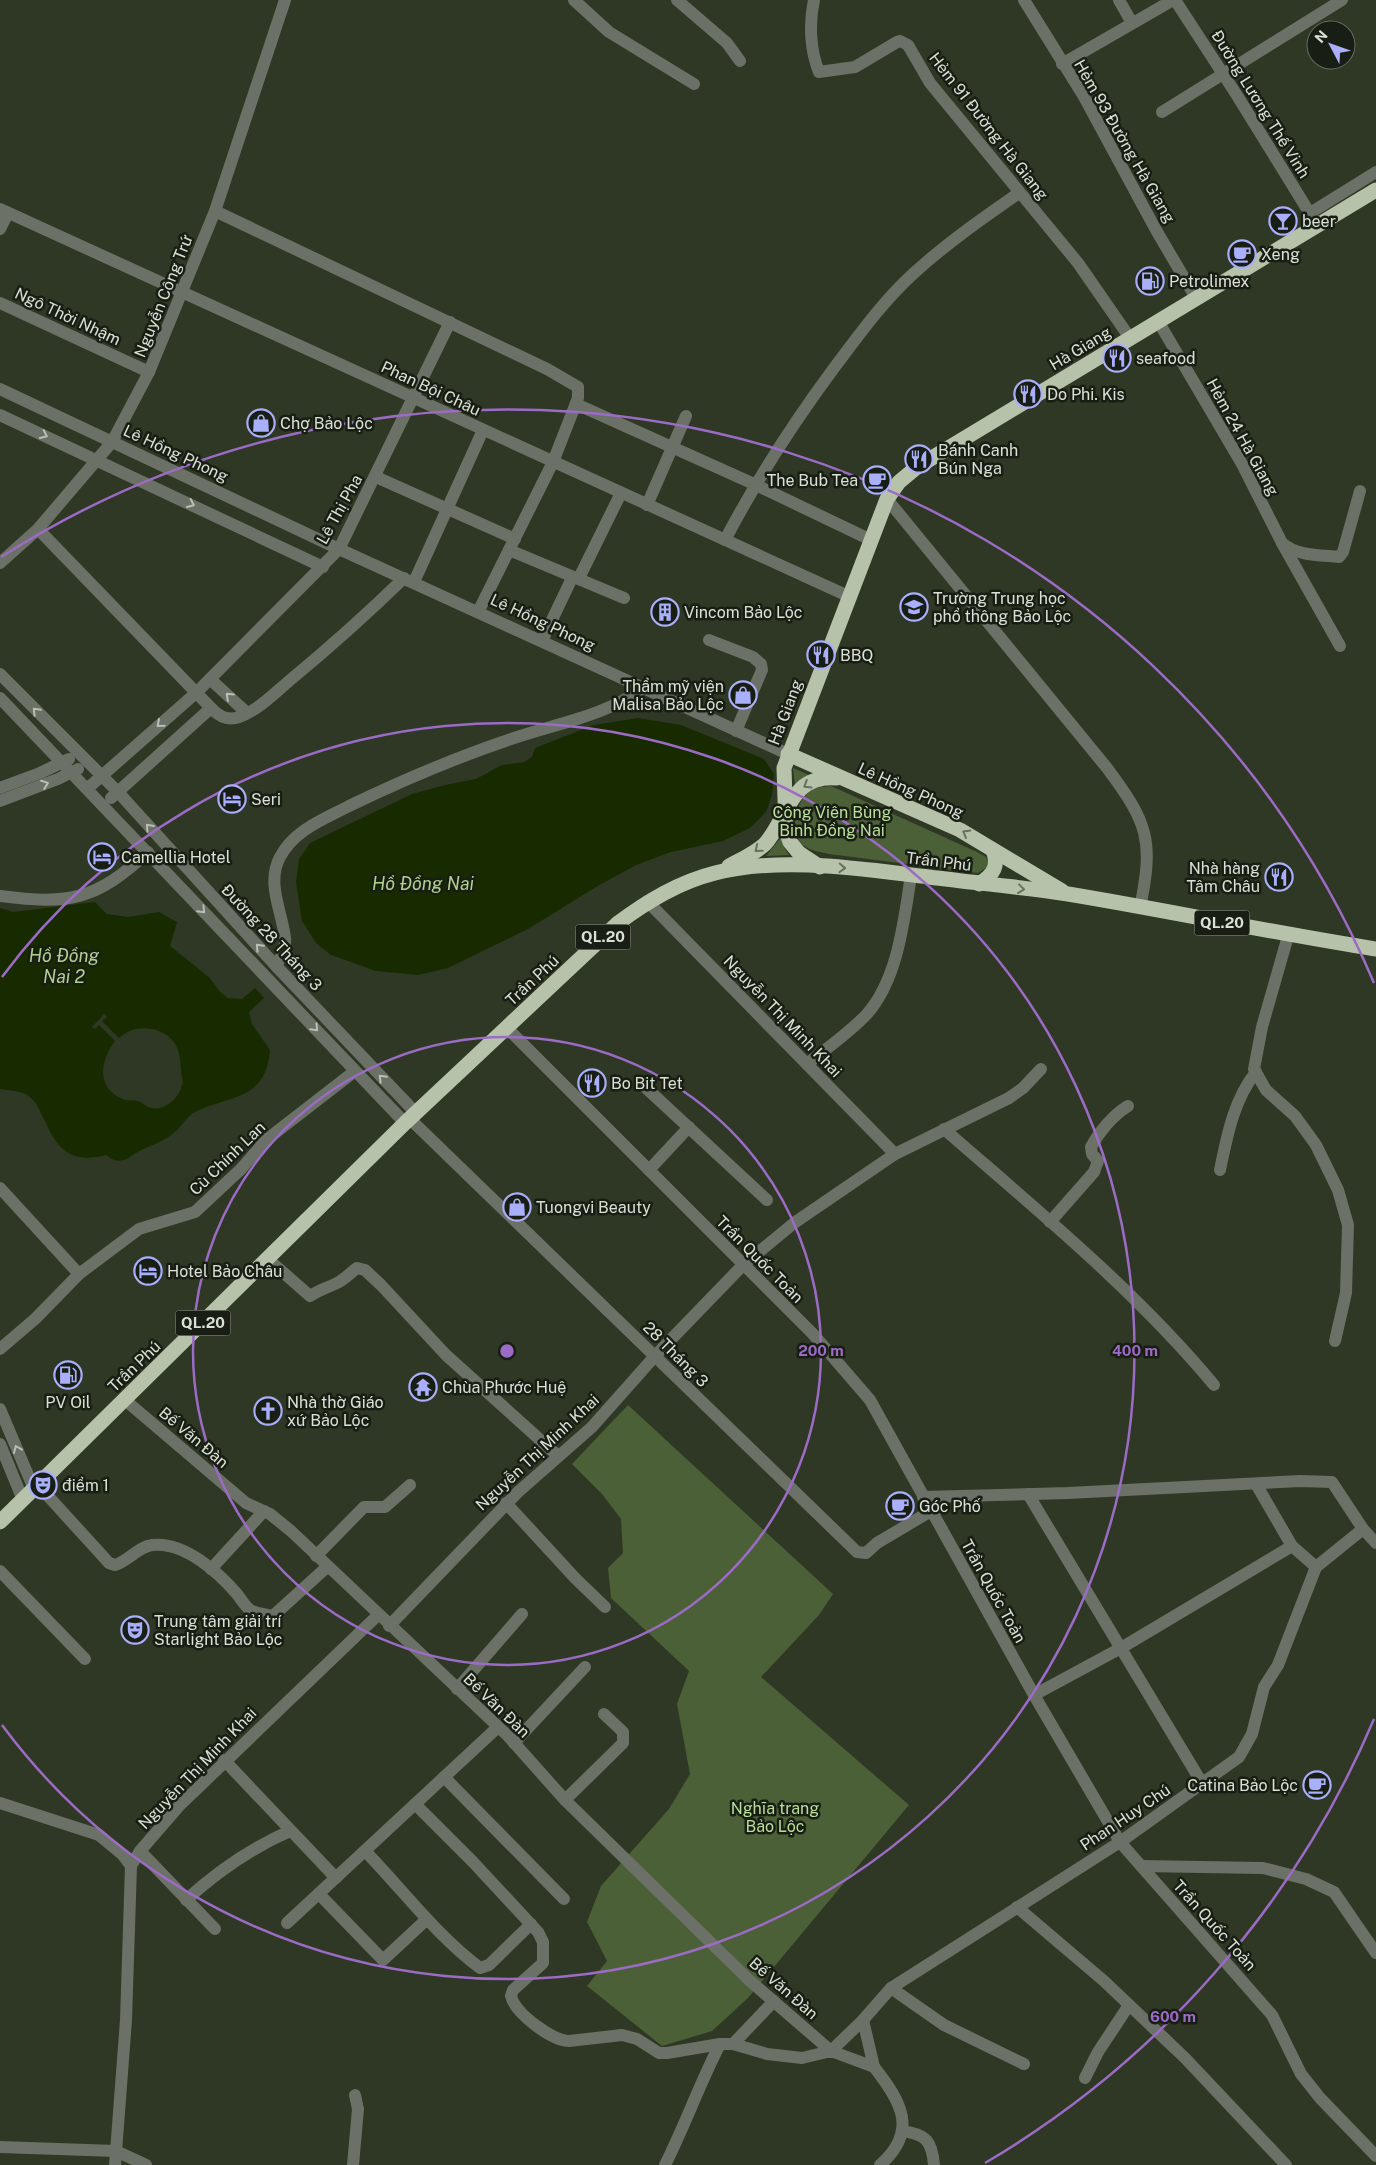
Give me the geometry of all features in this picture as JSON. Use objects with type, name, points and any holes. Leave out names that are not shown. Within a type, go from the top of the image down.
[{"type":"highway","name":"Hà Giang","points":[[820,867],[799,853],[790,842],[786,831],[784,768],[848,596],[887,499],[899,482],[917,466],[1196,298],[1314,219],[1376,190]]},
{"type":"highway","name":"Lê Hồng Phong","points":[[788,754],[960,830],[1068,894]]},
{"type":"highway","name":"Hà Giang","points":[[716,873],[745,859],[765,844],[792,798],[808,784],[827,777],[840,778]]},
{"type":"highway","points":[[979,884],[993,873],[996,866],[993,850]]},
{"type":"highway","name":"Trần Phú","points":[[0,1522],[411,1118],[618,923],[648,902],[691,880],[716,873],[759,866],[854,868],[1068,894],[1288,936],[1376,949]]},
{"type":"street","name":"Nguyễn Công Trứ","points":[[0,563],[38,529],[79,482],[95,459],[112,442],[149,372],[215,211],[285,0]]},
{"type":"street","points":[[574,0],[609,32],[694,84]]},
{"type":"street","points":[[677,0],[727,43],[740,61]]},
{"type":"street","name":"Hẻm 91 Đường Hà Giang","points":[[814,0],[810,17],[815,60],[819,72],[855,67],[897,42],[908,45],[930,83],[1078,263],[1130,338]]},
{"type":"street","name":"Hẻm 93 Đường Hà Giang","points":[[1024,0],[1083,95],[1156,230],[1196,298]]},
{"type":"street","points":[[1119,0],[1132,23]]},
{"type":"street","points":[[1062,64],[1174,0]]},
{"type":"street","name":"Đường Lương Thế Vinh","points":[[1174,0],[1224,75],[1314,219]]},
{"type":"street","points":[[1162,112],[1342,0]]},
{"type":"street","name":"Hà Giang","points":[[1314,219],[1376,172]]},
{"type":"street","points":[[725,540],[754,484],[789,429],[885,302],[915,272],[962,233],[1019,192]]},
{"type":"street","points":[[0,229],[4,211]]},
{"type":"street","name":"Phan Bội Châu","points":[[4,211],[848,596]]},
{"type":"street","points":[[215,211],[318,259],[376,290],[450,322],[568,380],[578,387],[576,404],[554,462],[478,612]]},
{"type":"street","name":"Ngô Thời Nhậm","points":[[0,303],[149,372]]},
{"type":"street","name":"Hẻm 24 Hà Giang","points":[[1158,321],[1242,464],[1282,543],[1340,646]]},
{"type":"street","name":"Lê Thị Pha","points":[[88,788],[197,692],[339,549],[376,477],[450,322]]},
{"type":"street","name":"Lê Hồng Phong","points":[[0,389],[339,549],[788,754]]},
{"type":"street","points":[[576,404],[754,484],[871,540]]},
{"type":"street","points":[[0,415],[323,567]]},
{"type":"street","points":[[647,505],[686,416]]},
{"type":"street","points":[[38,529],[211,708],[222,718],[231,719],[247,713],[271,696],[409,580],[446,510],[483,430]]},
{"type":"street","points":[[376,477],[512,544],[572,578],[624,598]]},
{"type":"street","points":[[1282,543],[1289,550],[1311,555],[1339,557],[1343,552],[1360,491]]},
{"type":"street","points":[[572,578],[580,576],[621,493]]},
{"type":"street","points":[[887,499],[1134,804],[1146,832],[1148,872],[1140,908]]},
{"type":"street","points":[[542,642],[572,578]]},
{"type":"street","points":[[709,640],[753,657],[761,664],[762,670],[736,730]]},
{"type":"street","name":"Đường 28 Tháng 3","points":[[0,674],[118,792],[411,1118]]},
{"type":"street","points":[[210,679],[247,713]]},
{"type":"street","points":[[276,966],[283,954],[285,938],[280,922],[274,874],[280,857],[292,840],[306,829],[390,787],[449,762],[515,738],[607,709],[626,701],[644,688]]},
{"type":"street","name":"Đường 28 Tháng 3","points":[[0,698],[88,788],[355,1071],[411,1118]]},
{"type":"street","points":[[104,805],[211,708]]},
{"type":"street","points":[[0,788],[64,763],[77,752]]},
{"type":"street","points":[[0,801],[73,773],[87,762]]},
{"type":"street","points":[[0,896],[28,900],[59,899],[91,894],[121,876],[148,852]]},
{"type":"street","points":[[807,1064],[866,1015],[880,993],[897,955],[911,875]]},
{"type":"street","points":[[184,891],[196,879]]},
{"type":"street","name":"Nguyễn Thị Minh Khai","points":[[648,902],[895,1154]]},
{"type":"street","points":[[1288,936],[1262,1027],[1254,1069],[1266,1090],[1295,1116],[1316,1145],[1338,1190],[1348,1225],[1346,1293],[1335,1341]]},
{"type":"street","name":"Trần Quốc Toản","points":[[507,1028],[742,1266],[819,1340],[870,1400],[1034,1695],[1120,1842],[1272,2015],[1301,2074],[1320,2098],[1376,2156]]},
{"type":"street","name":"Nguyễn Thị Minh Khai","points":[[389,1626],[506,1503],[557,1455],[592,1427],[655,1356],[742,1266],[794,1223],[895,1154],[1009,1098],[1023,1088],[1041,1069]]},
{"type":"street","name":"Cù Chính Lan","points":[[0,1349],[35,1320],[79,1274],[139,1229],[195,1212],[241,1169],[266,1140],[355,1071]]},
{"type":"street","points":[[1220,1170],[1244,1086],[1256,1072]]},
{"type":"street","points":[[644,1086],[767,1200]]},
{"type":"street","points":[[1050,1222],[1094,1172],[1098,1161],[1092,1154],[1091,1147],[1098,1134],[1121,1110],[1128,1106]]},
{"type":"street","name":"28 Tháng 3","points":[[411,1118],[707,1409],[856,1552],[866,1553],[877,1544],[931,1511]]},
{"type":"street","points":[[649,1170],[689,1127]]},
{"type":"street","points":[[944,1129],[1050,1222],[1175,1338],[1214,1385]]},
{"type":"street","points":[[0,1188],[79,1274]]},
{"type":"street","points":[[268,1260],[310,1296],[323,1287],[347,1277],[357,1268],[365,1270],[446,1355],[557,1455]]},
{"type":"street","name":"Bế Văn Đàn","points":[[125,1400],[246,1503],[270,1514],[316,1556],[498,1727],[565,1800],[665,1900],[774,2001],[832,2051]]},
{"type":"street","points":[[0,1409],[36,1487],[109,1563],[115,1565],[122,1563],[150,1545],[165,1545],[180,1550],[211,1569],[237,1594],[249,1610],[270,1616],[327,1567]]},
{"type":"street","points":[[0,1444],[23,1500]]},
{"type":"street","points":[[923,1496],[1028,1494],[1332,1482],[1363,1529],[1376,1543]]},
{"type":"street","points":[[1256,1484],[1292,1546],[1316,1568],[1363,1529]]},
{"type":"street","points":[[316,1556],[364,1507],[385,1507],[410,1485]]},
{"type":"street","points":[[1028,1494],[1202,1783]]},
{"type":"street","points":[[506,1503],[575,1578],[605,1607]]},
{"type":"street","points":[[211,1569],[264,1511]]},
{"type":"street","points":[[1034,1695],[1121,1648],[1292,1546]]},
{"type":"street","name":"Phan Huy Chú","points":[[832,2051],[891,1988],[1120,1842],[1239,1757],[1252,1734],[1264,1687],[1278,1665],[1316,1568]]},
{"type":"street","points":[[0,1571],[86,1658]]},
{"type":"street","points":[[457,1689],[522,1614]]},
{"type":"street","name":"Nguyễn Thị Minh Khai","points":[[115,2165],[126,2020],[131,1866],[140,1850],[179,1806],[224,1760],[378,1615]]},
{"type":"street","points":[[514,1743],[585,1667]]},
{"type":"street","points":[[565,1800],[623,1743],[624,1732],[604,1714]]},
{"type":"street","points":[[287,1923],[498,1727]]},
{"type":"street","points":[[224,1760],[336,1878]]},
{"type":"street","points":[[444,1777],[564,1899]]},
{"type":"street","points":[[0,1803],[99,1835],[116,1848],[131,1866]]},
{"type":"street","points":[[415,1804],[531,1924],[543,1942],[543,1963],[513,1990],[511,1996],[517,2007],[547,2034],[562,2041],[612,2035],[631,2036],[650,2049],[667,2053],[726,2044],[767,2054],[802,2058],[832,2051],[874,2067]]},
{"type":"street","points":[[186,1900],[226,1867],[258,1846],[290,1831]]},
{"type":"street","points":[[140,1850],[215,1929]]},
{"type":"street","points":[[364,1851],[464,1957],[480,1968],[489,1966],[531,1924]]},
{"type":"street","points":[[1141,1866],[1263,1868],[1306,1880],[1334,1892],[1376,1953]]},
{"type":"street","points":[[318,1894],[383,1960],[427,1919]]},
{"type":"street","points":[[1017,1906],[1129,2005],[1185,2058],[1286,2165]]},
{"type":"street","points":[[891,1988],[944,2025],[1024,2064]]},
{"type":"street","points":[[665,2165],[692,2110],[702,2079],[726,2044],[774,2001]]},
{"type":"street","points":[[1085,2078],[1098,2052],[1129,2005]]},
{"type":"street","points":[[863,2020],[874,2067],[890,2087],[902,2111],[902,2131],[890,2156],[880,2165]]},
{"type":"street","points":[[353,2165],[358,2109],[355,2095]]},
{"type":"street","points":[[902,2131],[918,2133],[926,2139],[933,2150],[934,2165]]},
{"type":"street","points":[[0,2147],[116,2151],[146,2165]]},
{"type":"green space","points":[[793,768],[811,776],[795,785]]},
{"type":"green space","name":"Công Viên Bùng Binh Đồng Nai","points":[[831,786],[977,852],[986,857],[989,866],[978,873],[829,854],[809,849],[803,845],[796,833],[797,810],[804,797],[811,790]]},
{"type":"green space","points":[[782,836],[784,847],[789,855],[766,856]]},
{"type":"green space","name":"Nghĩa trang Bảo Lộc","points":[[628,1405],[833,1594],[819,1615],[761,1677],[909,1805],[748,1998],[712,2031],[662,2046],[587,1986],[607,1961],[587,1922],[601,1886],[669,1809],[690,1774],[677,1704],[689,1671],[611,1598],[608,1568],[623,1553],[621,1519],[602,1494],[572,1464]]},
{"type":"water","name":"Hồ Đồng Nai","points":[[638,718],[681,725],[764,759],[774,774],[772,795],[766,812],[750,828],[723,841],[671,852],[636,865],[528,929],[448,968],[418,975],[376,971],[331,955],[316,943],[302,921],[296,882],[299,859],[310,843],[412,794],[476,779],[502,765],[524,762],[532,757],[535,748],[594,725]]},
{"type":"water","name":"Hồ Đồng Nai 2","points":[[95,902],[107,914],[128,917],[159,912],[177,922],[170,946],[210,978],[220,992],[228,998],[242,999],[255,988],[264,998],[249,1012],[252,1024],[270,1050],[267,1067],[262,1079],[254,1088],[244,1094],[195,1112],[172,1135],[127,1159],[120,1161],[106,1155],[85,1158],[69,1153],[56,1142],[37,1106],[30,1097],[19,1092],[0,1089],[0,908],[13,912]],"holes":[[[104,1014],[107,1017],[102,1021],[119,1038],[131,1031],[145,1028],[159,1031],[174,1042],[179,1053],[183,1082],[175,1099],[161,1108],[151,1108],[138,1101],[126,1100],[109,1090],[103,1075],[104,1066],[115,1041],[99,1025],[95,1029],[92,1027]]]},
{"type":"place","name":"beer","points":[[1283,221]]},
{"type":"place","name":"Xeng","points":[[1242,254]]},
{"type":"place","name":"Petrolimex","points":[[1150,281]]},
{"type":"place","name":"seafood","points":[[1117,358]]},
{"type":"place","name":"Do Phi. Kis","points":[[1028,394]]},
{"type":"place","name":"Chợ Bảo Lộc","points":[[261,423]]},
{"type":"place","name":"Bánh Canh Bún Nga","points":[[919,459]]},
{"type":"place","name":"The Bub Tea","points":[[877,480]]},
{"type":"place","name":"Trường Trung học phổ thông Bảo Lộc","points":[[914,607]]},
{"type":"place","name":"Vincom Bảo Lộc","points":[[665,612]]},
{"type":"place","name":"BBQ","points":[[821,655]]},
{"type":"place","name":"Thẩm mỹ viện Malisa Bảo Lộc","points":[[743,695]]},
{"type":"place","name":"Seri","points":[[232,799]]},
{"type":"place","name":"Camellia Hotel","points":[[102,857]]},
{"type":"place","name":"Nhà hàng Tâm Châu","points":[[1279,877]]},
{"type":"place","name":"Bo Bit Tet","points":[[592,1083]]},
{"type":"place","name":"Tuongvi Beauty","points":[[517,1207]]},
{"type":"place","name":"Hotel Bảo Châu","points":[[148,1271]]},
{"type":"place","name":"PV Oil","points":[[68,1375]]},
{"type":"place","name":"Chùa Phước Huệ","points":[[423,1387]]},
{"type":"place","name":"Nhà thờ Giáo xứ Bảo Lộc","points":[[268,1411]]},
{"type":"place","name":"điểm 1","points":[[43,1485]]},
{"type":"place","name":"Góc Phố","points":[[900,1506]]},
{"type":"place","name":"Trung tâm giải trí Starlight Bảo Lộc","points":[[135,1630]]},
{"type":"place","name":"Catina Bảo Lộc","points":[[1317,1785]]}]
